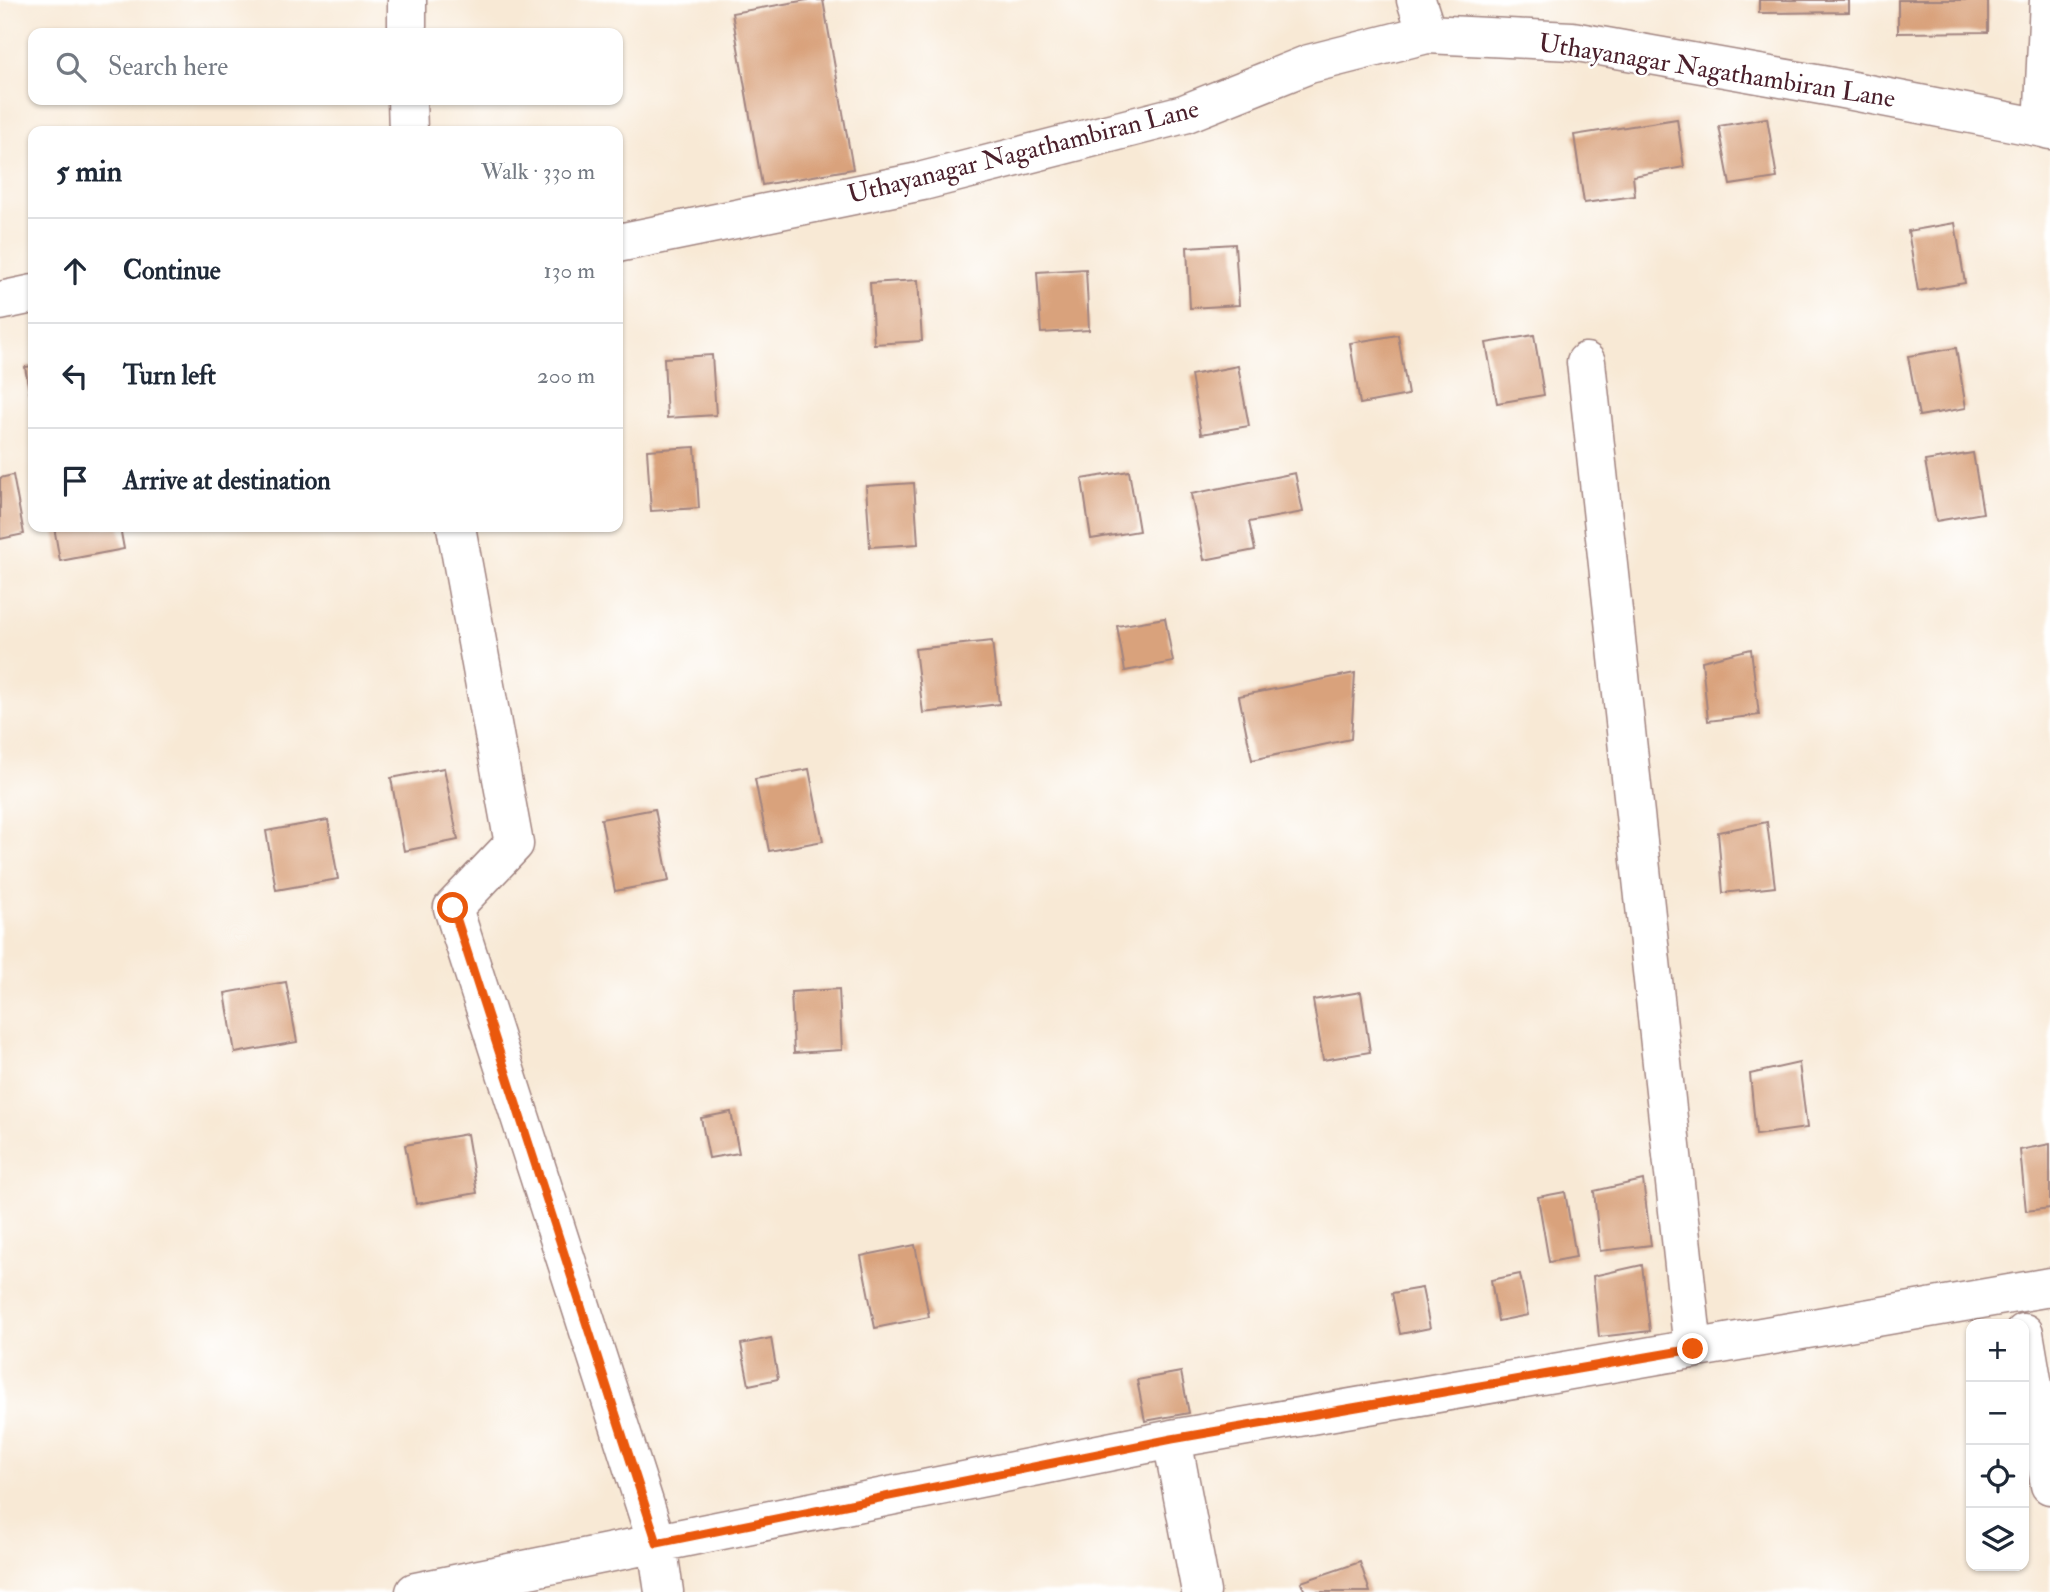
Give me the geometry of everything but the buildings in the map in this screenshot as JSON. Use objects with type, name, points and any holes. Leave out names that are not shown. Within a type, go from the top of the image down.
[{"type":"street","points":[[407,0],[407,28]]},
{"type":"street","points":[[2047,129],[2049,0]]},
{"type":"street","name":"Uthayanagar Nagathambiran Lane","points":[[623,242],[923,181],[1184,114],[1421,17],[1827,86],[2047,129]]},
{"type":"street","points":[[407,105],[408,126]]},
{"type":"street","points":[[0,301],[28,295]]},
{"type":"street","points":[[1586,362],[1693,1349]]},
{"type":"street","points":[[457,532],[514,844],[453,908],[657,1543],[664,1592]]},
{"type":"street","points":[[415,1592],[1172,1439],[1693,1349],[2030,1301]]},
{"type":"street","points":[[2029,1362],[2050,1485]]},
{"type":"street","points":[[1172,1439],[1201,1592]]},
{"type":"route","points":[[453,908],[657,1543],[1172,1439],[1693,1349]]}]
